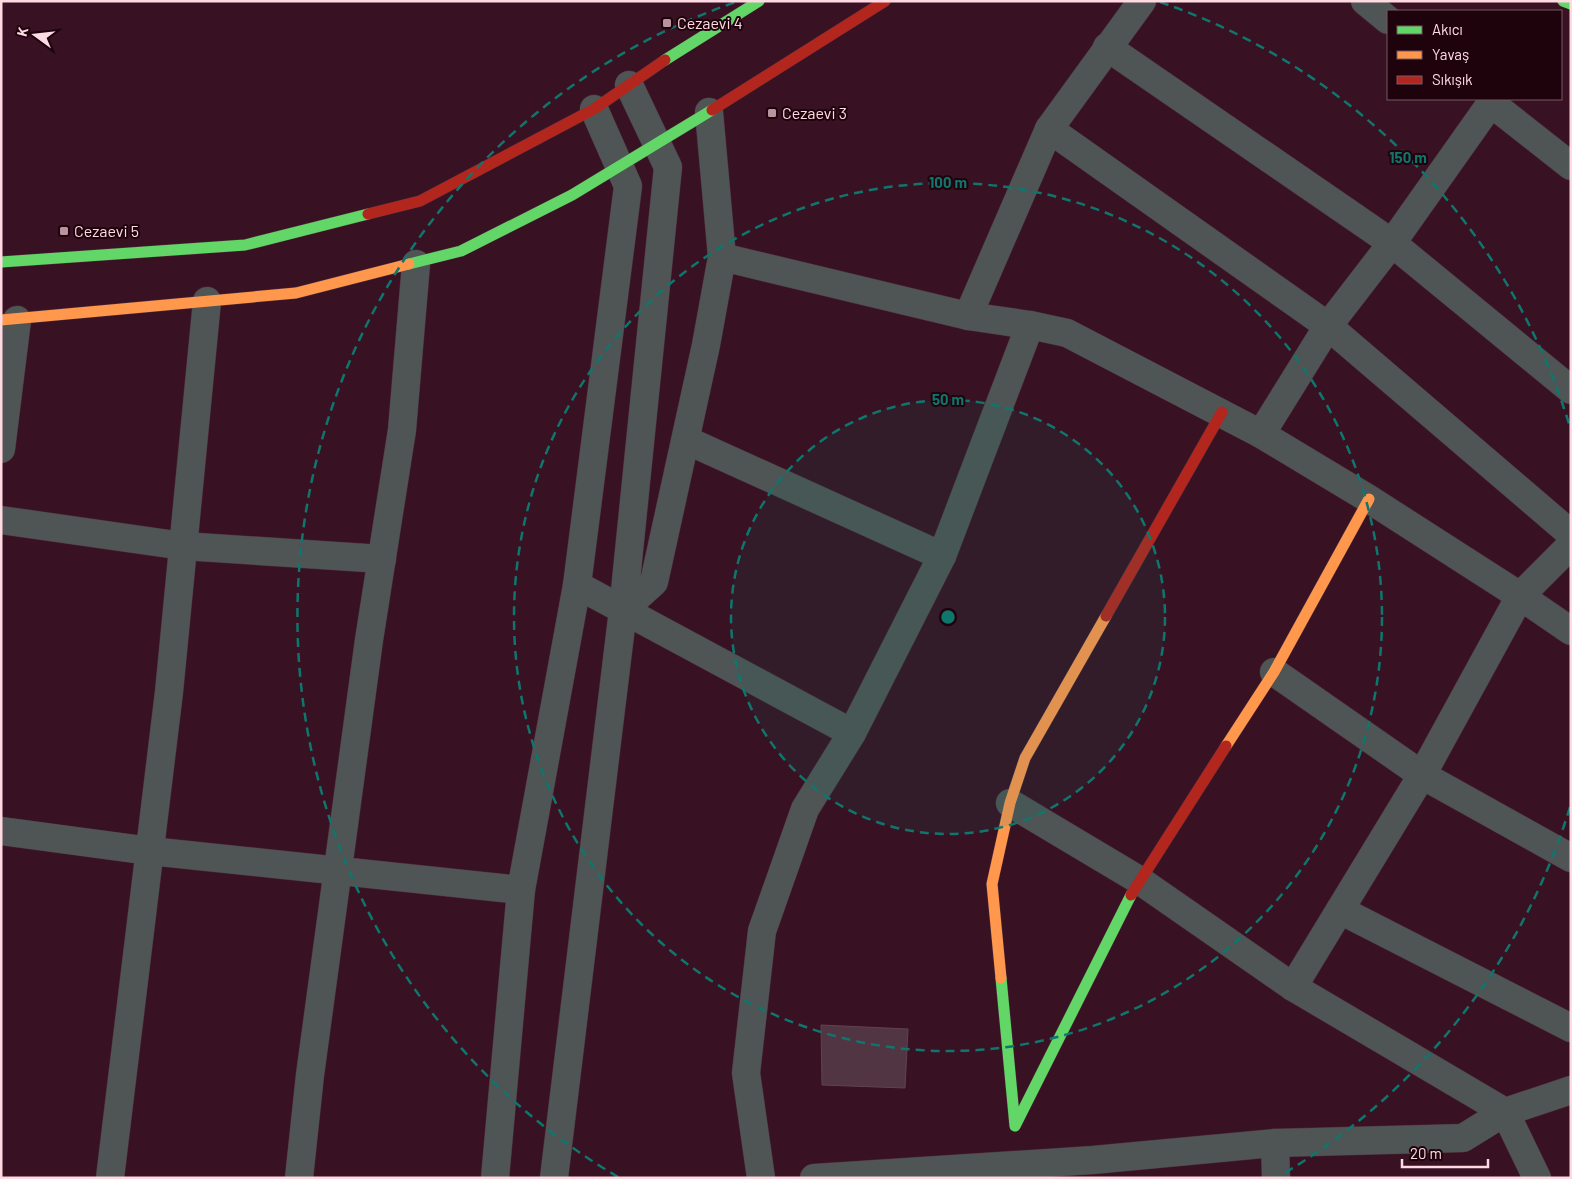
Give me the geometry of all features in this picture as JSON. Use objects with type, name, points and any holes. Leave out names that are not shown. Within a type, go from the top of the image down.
[{"type":"main road","points":[[1,262],[245,245],[420,201],[594,109],[759,1]]},
{"type":"main road","points":[[9,320],[296,293],[461,251],[572,195],[709,112],[885,1]]},
{"type":"main road","points":[[1563,1],[1571,4]]},
{"type":"main road","points":[[1015,1126],[992,884],[1010,803],[1025,758],[1222,412]]},
{"type":"main road","points":[[1015,1126],[1139,880],[1274,672],[1369,499]]},
{"type":"street","points":[[968,316],[1049,129],[1142,1]]},
{"type":"street","points":[[1365,1],[1387,19]]},
{"type":"street","points":[[1107,47],[1392,243],[1571,390]]},
{"type":"street","points":[[554,1178],[623,610],[668,167],[658,142],[628,85]]},
{"type":"street","points":[[1261,434],[1328,326],[1392,243],[1488,101],[1571,166]]},
{"type":"street","points":[[494,1178],[521,890],[577,585],[628,186],[621,166],[594,109]]},
{"type":"street","points":[[623,610],[654,582],[686,440],[722,257],[709,112]]},
{"type":"street","points":[[1049,129],[1328,326],[1571,534]]},
{"type":"street","points":[[722,257],[968,316],[1030,325],[1067,333],[1222,412],[1261,434],[1369,499],[1571,631]]},
{"type":"street","points":[[299,1178],[310,1075],[338,871],[402,430],[416,264]]},
{"type":"street","points":[[110,1178],[150,851],[207,301]]},
{"type":"street","points":[[1,449],[9,320]]},
{"type":"street","points":[[761,1178],[746,1073],[762,931],[804,809],[852,733],[942,556],[1030,325]]},
{"type":"street","points":[[686,440],[942,556]]},
{"type":"street","points":[[1,520],[183,546],[382,558]]},
{"type":"street","points":[[1293,987],[1422,776],[1520,596],[1571,545]]},
{"type":"street","points":[[577,585],[852,733]]},
{"type":"street","points":[[1274,672],[1422,776],[1571,858]]},
{"type":"street","points":[[1010,803],[1139,880],[1293,987],[1505,1112],[1536,1177]]},
{"type":"street","points":[[1,831],[150,851],[521,890]]},
{"type":"street","points":[[1340,910],[1571,1028]]},
{"type":"street","points":[[814,1178],[893,1175],[1009,1164],[1093,1169],[1274,1143],[1464,1138],[1505,1112],[1571,1090]]},
{"type":"street","points":[[1009,1164],[1015,1126]]},
{"type":"street","points":[[1274,1143],[1276,1178]]},
{"type":"building","points":[[821,1025],[908,1029],[905,1088],[822,1085]]},
{"type":"traffic: fast","points":[[665,60],[759,1]]},
{"type":"traffic: fast","points":[[1563,1],[1571,4]]},
{"type":"traffic: fast","points":[[409,264],[461,251],[572,195],[712,110]]},
{"type":"traffic: fast","points":[[1,262],[245,245],[368,214]]},
{"type":"traffic: fast","points":[[1001,978],[1015,1126],[1131,895]]},
{"type":"traffic: slow","points":[[1,320],[296,293],[409,264]]},
{"type":"traffic: slow","points":[[1226,746],[1274,672],[1369,499]]},
{"type":"traffic: slow","points":[[1001,978],[992,884],[1010,803],[1025,758],[1106,616]]},
{"type":"traffic: jam","points":[[712,110],[885,1]]},
{"type":"traffic: jam","points":[[368,214],[420,201],[594,109],[665,60]]},
{"type":"traffic: jam","points":[[1106,616],[1222,412]]},
{"type":"traffic: jam","points":[[1131,895],[1226,746]]},
{"type":"place","name":"Cezaevi 4","points":[[667,23]]},
{"type":"place","name":"Cezaevi 3","points":[[772,113]]},
{"type":"place","name":"Cezaevi 5","points":[[64,231]]}]
